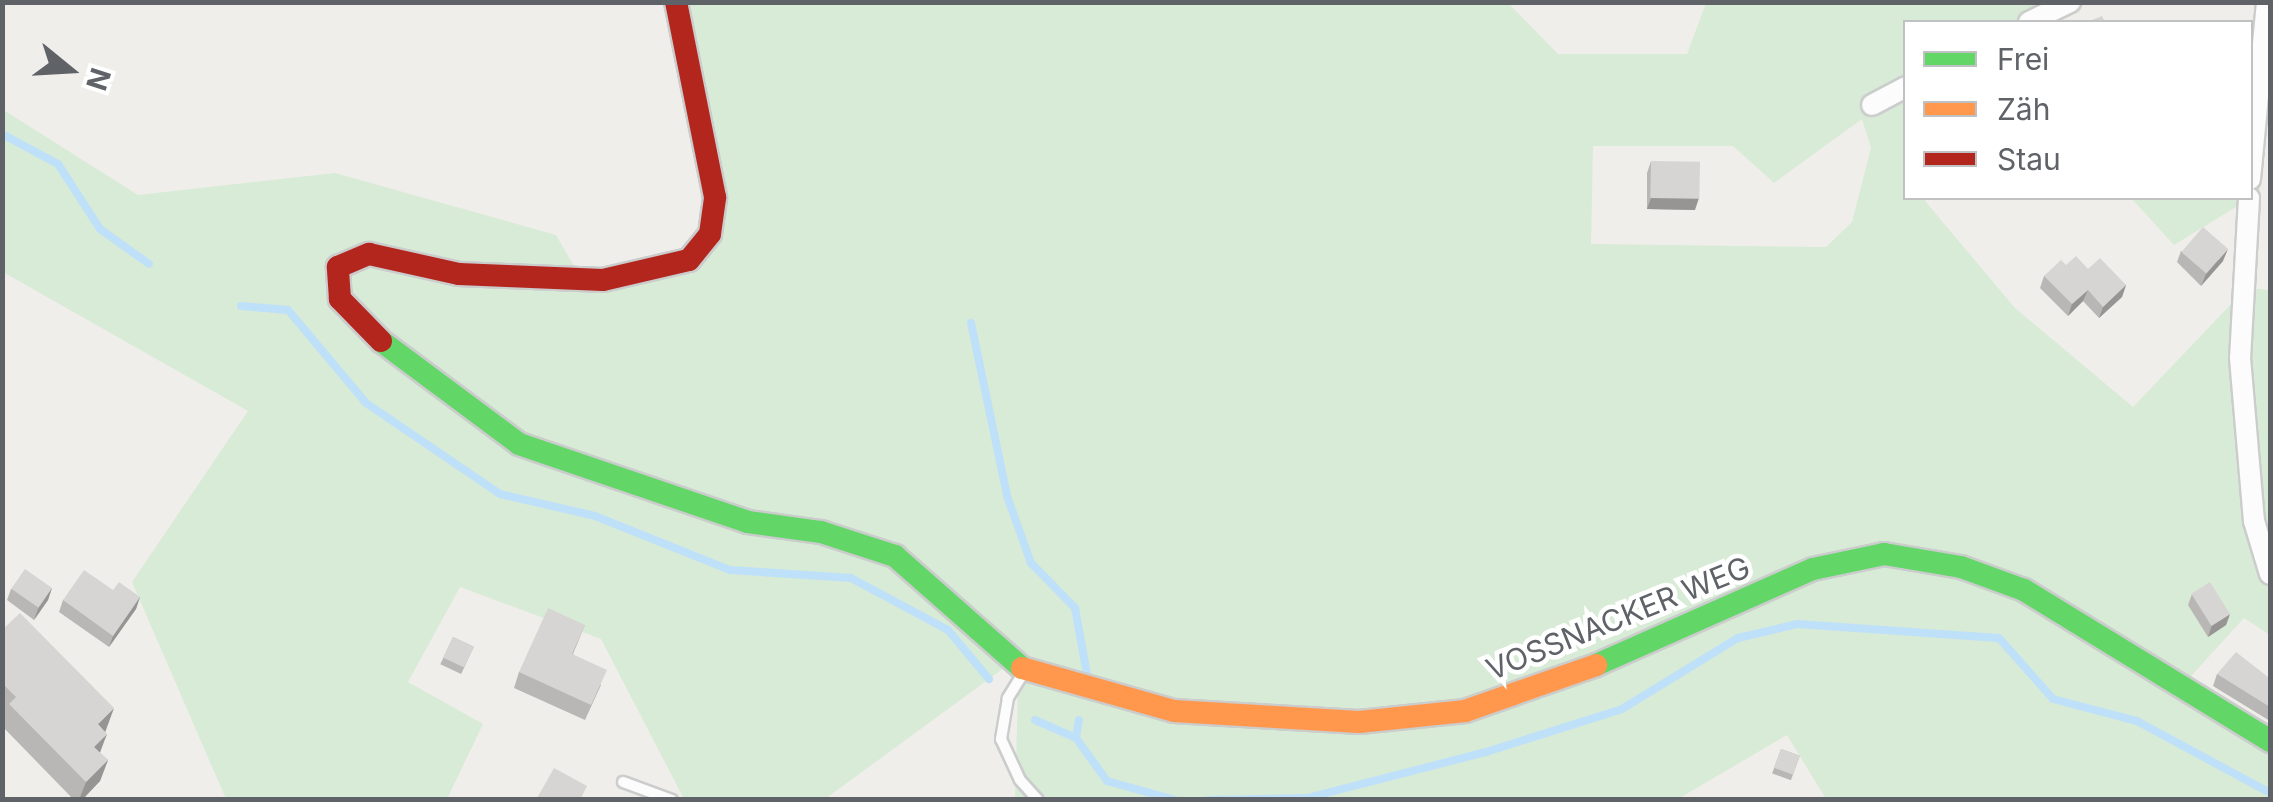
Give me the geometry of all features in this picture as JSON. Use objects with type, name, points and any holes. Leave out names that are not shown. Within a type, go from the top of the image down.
[{"type":"street","name":"VOSSNACKER WEG","points":[[676,2],[716,197],[710,234],[689,260],[642,276],[571,279],[460,274],[368,254],[338,266],[340,299],[362,326],[509,438],[734,518],[821,532],[895,556],[966,612],[1025,671],[1174,711],[1415,720],[1547,684],[1812,569],[1849,558],[1912,555],[2024,590],[2270,741]]},
{"type":"street","points":[[2033,20],[2070,2]]},
{"type":"street","points":[[2253,150],[2268,2]]},
{"type":"street","points":[[1872,105],[1903,90]]},
{"type":"street","points":[[2248,200],[2240,358],[2253,509],[2270,574]]},
{"type":"lane","points":[[1025,671],[1008,698],[1002,739],[1020,780],[1038,800]]},
{"type":"lane","points":[[622,782],[672,800]]},
{"type":"green space","points":[[682,3],[1508,3],[1558,54],[1687,54],[1706,3],[2083,3],[2048,20],[1903,20],[1903,200],[1926,200],[2015,308],[2133,407],[2235,300],[2237,287],[2270,290],[2270,635],[2244,618],[2182,686],[2270,740],[2270,799],[1826,799],[1787,735],[1678,799],[1015,799],[1019,657],[825,799],[684,799],[601,639],[460,587],[408,682],[483,724],[447,799],[226,799],[132,582],[248,411],[3,272],[2,109],[138,195],[335,173],[556,235],[586,287],[708,246]],"holes":[[[1862,119],[1871,148],[1852,222],[1826,247],[1591,244],[1593,146],[1733,146],[1774,183]]]},
{"type":"green space","points":[[2270,3],[2270,90],[2258,205],[2236,207],[2174,245],[2133,200],[2253,200],[2256,47]]},
{"type":"building","points":[[1651,161],[1700,162],[1699,199],[1650,198]]},
{"type":"building","points":[[2203,227],[2228,249],[2206,274],[2181,252]]},
{"type":"building","points":[[2076,256],[2088,269],[2100,258],[2126,285],[2103,307],[2088,290],[2072,304],[2044,276],[2061,260],[2066,265]]},
{"type":"building","points":[[25,569],[52,588],[38,608],[11,589]]},
{"type":"building","points":[[84,570],[113,590],[119,582],[140,597],[113,636],[63,600]]},
{"type":"building","points":[[2210,582],[2230,614],[2211,626],[2191,594]]},
{"type":"building","points":[[548,608],[585,625],[572,654],[607,670],[591,705],[519,672]]},
{"type":"building","points":[[20,613],[114,708],[98,724],[107,734],[94,747],[108,760],[86,782],[9,704],[16,697],[2,683],[2,630]]},
{"type":"building","points":[[453,637],[474,647],[464,668],[443,658]]},
{"type":"building","points":[[2236,652],[2268,677],[2270,674],[2270,707],[2217,674]]},
{"type":"building","points":[[1781,749],[1800,756],[1793,775],[1774,768]]},
{"type":"building","points":[[554,768],[587,786],[580,800],[536,800]]},
{"type":"waterway","points":[[2,134],[58,164],[100,229],[149,264]]},
{"type":"waterway","points":[[241,306],[288,310],[366,403],[500,494],[595,516],[730,570],[851,578],[948,630],[989,679]]},
{"type":"waterway","points":[[971,323],[1007,496],[1031,563],[1075,608],[1087,674]]},
{"type":"waterway","points":[[1208,800],[1307,798],[1486,752],[1622,709],[1738,638],[1797,624],[1999,638],[2053,699],[2137,721],[2270,793]]},
{"type":"waterway","points":[[1035,720],[1076,738],[1107,781],[1175,800]]},
{"type":"waterway","points":[[1076,738],[1079,720]]},
{"type":"traffic: fast","points":[[381,341],[519,444],[748,522],[821,532],[895,556],[1022,668]]},
{"type":"traffic: fast","points":[[1596,665],[1813,569],[1884,554],[1961,567],[2024,590],[2270,741]]},
{"type":"traffic: slow","points":[[1022,668],[1174,711],[1359,722],[1465,711],[1596,665]]},
{"type":"traffic: jam","points":[[381,341],[340,299],[338,267],[369,254],[459,274],[603,280],[689,260],[710,234],[715,197],[676,2]]}]
